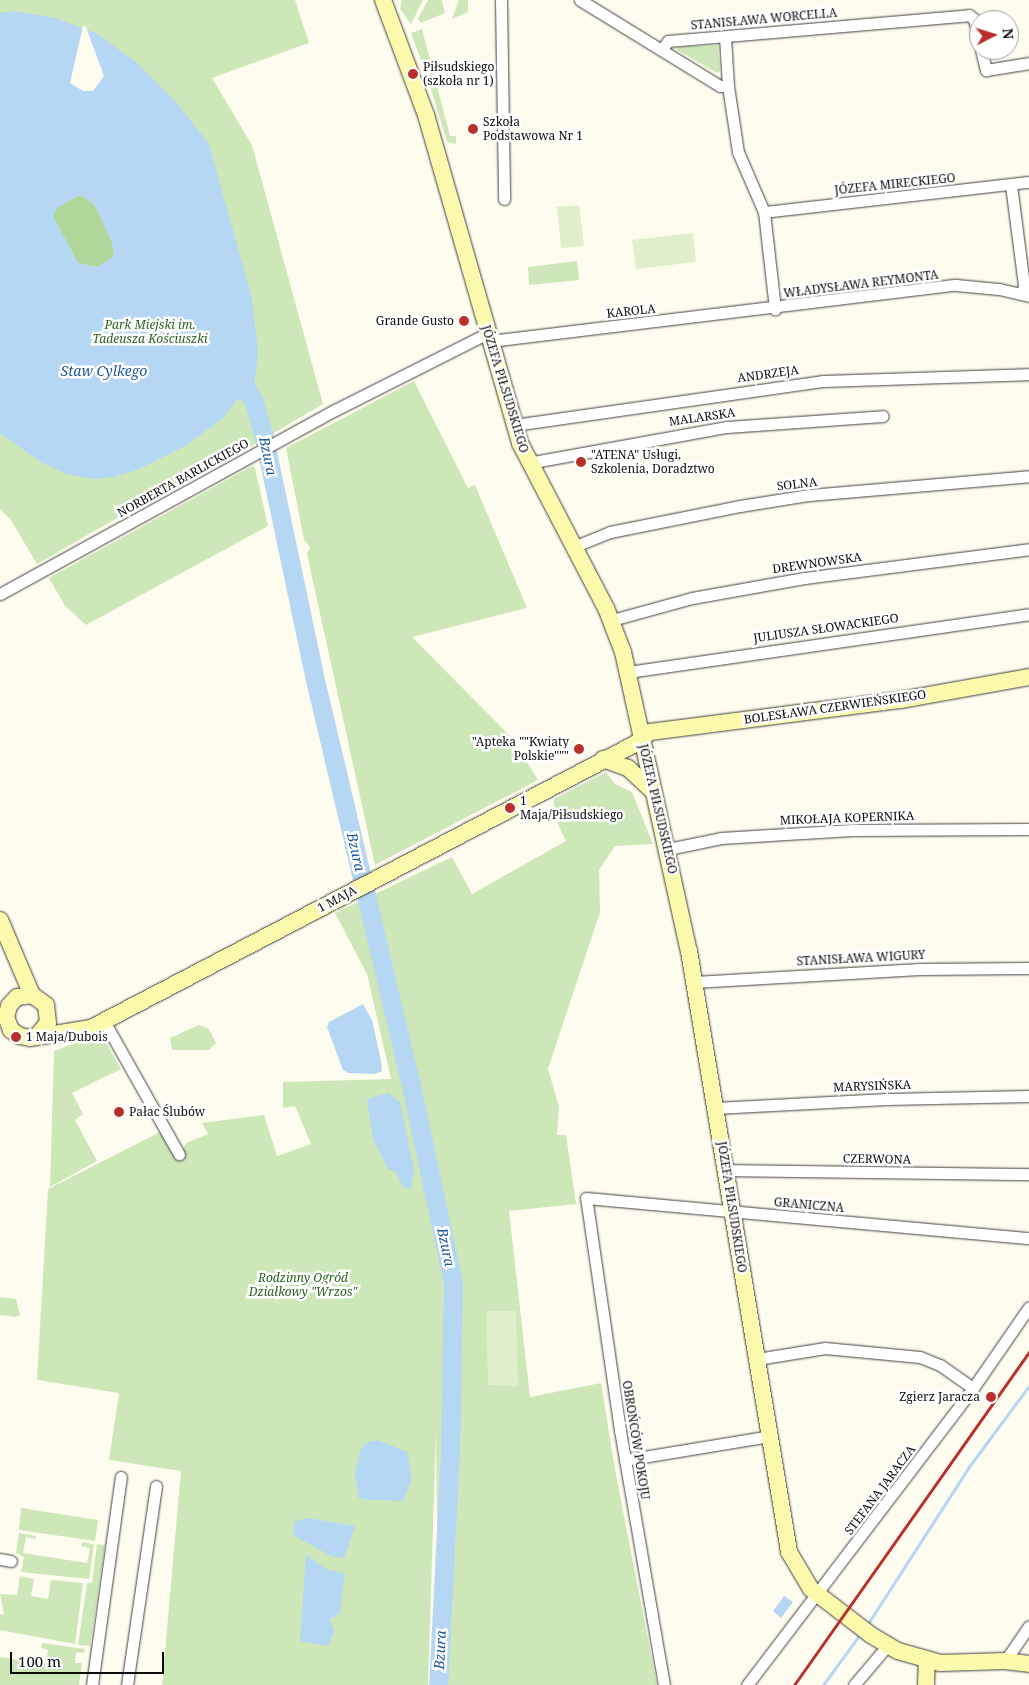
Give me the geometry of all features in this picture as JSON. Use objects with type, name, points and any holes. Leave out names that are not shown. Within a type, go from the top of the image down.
[{"type":"street","name":"JÓZEFA PIŁSUDSKIEGO","points":[[382,0],[418,90],[514,425],[528,463],[612,620],[628,672],[668,849],[694,982],[789,1552],[804,1580],[818,1594],[887,1646],[927,1661]]},
{"type":"street","points":[[502,0],[504,199]]},
{"type":"street","points":[[580,0],[720,86],[728,86]]},
{"type":"street","name":"STANISŁAWA WORCELLA","points":[[662,49],[668,42],[969,15]]},
{"type":"street","name":"WŁADYSŁAWA REYMONTA","points":[[725,37],[728,86],[738,152],[764,212],[775,309],[956,285],[1026,295]]},
{"type":"street","points":[[984,60],[986,70],[1029,63]]},
{"type":"street","name":"JÓZEFA MIRECKIEGO","points":[[764,212],[1029,182]]},
{"type":"street","points":[[1011,185],[1026,295]]},
{"type":"street","name":"KAROLA","points":[[489,337],[775,309]]},
{"type":"street","name":"NORBERTA BARLICKIEGO","points":[[0,594],[275,443],[489,337]]},
{"type":"street","name":"ANDRZEJA","points":[[514,425],[822,381],[1029,374]]},
{"type":"street","name":"MALARSKA","points":[[528,463],[727,427],[883,416]]},
{"type":"street","name":"SOLNA","points":[[573,547],[610,532],[740,506],[809,495],[1029,476]]},
{"type":"street","name":"DREWNOWSKA","points":[[612,620],[692,598],[804,578],[1029,549]]},
{"type":"street","name":"JULIUSZA SŁOWACKIEGO","points":[[628,672],[1029,614]]},
{"type":"street","name":"BOLESŁAWA CZERWIEŃSKIEGO","points":[[642,738],[650,732],[901,700],[1029,677]]},
{"type":"street","name":"1 MAJA","points":[[36,1036],[84,1029],[104,1021],[642,738]]},
{"type":"street","points":[[603,759],[628,768],[654,791]]},
{"type":"street","name":"MIKOŁAJA KOPERNIKA","points":[[668,849],[721,838],[843,831],[1029,829]]},
{"type":"street","points":[[0,920],[17,954],[27,995],[46,1005],[48,1023],[36,1036],[26,1038],[8,1034],[3,1018],[12,1001],[27,995]]},
{"type":"street","name":"STANISŁAWA WIGURY","points":[[694,982],[920,969],[1029,968]]},
{"type":"street","points":[[104,1021],[179,1154]]},
{"type":"street","points":[[48,1023],[84,1029]]},
{"type":"street","name":"MARYSIŃSKA","points":[[716,1108],[887,1099],[1029,1096]]},
{"type":"street","name":"CZERWONA","points":[[726,1170],[1029,1174]]},
{"type":"street","name":"GRANICZNA","points":[[586,1198],[1029,1238]]},
{"type":"street","name":"OBROŃCÓW POKOJU","points":[[586,1198],[625,1460],[664,1685]]},
{"type":"street","name":"STEFANA JARACZA","points":[[747,1685],[973,1388],[1029,1307]]},
{"type":"street","points":[[757,1359],[825,1348],[920,1357],[940,1365],[973,1388]]},
{"type":"street","points":[[625,1460],[770,1436]]},
{"type":"street","points":[[92,1685],[121,1476]]},
{"type":"street","points":[[127,1685],[156,1486]]},
{"type":"street","points":[[1005,1661],[1029,1626]]},
{"type":"street","points":[[854,1685],[887,1646]]},
{"type":"street","points":[[926,1685],[927,1661],[1005,1661],[1029,1664]]},
{"type":"green space","name":"Staw Cylkego","points":[[0,0],[295,0],[309,43],[212,78],[252,145],[323,404],[218,466],[126,513],[37,564],[11,520],[0,509]]},
{"type":"green space","points":[[402,0],[423,0],[411,24],[400,9]]},
{"type":"green space","points":[[428,0],[442,0],[445,13],[421,23],[418,19]]},
{"type":"green space","points":[[459,0],[468,0],[468,12],[452,19]]},
{"type":"green space","points":[[422,29],[450,136],[456,136],[456,144],[447,142],[426,73],[427,67],[424,68],[411,33]]},
{"type":"green space","points":[[718,45],[720,71],[717,73],[677,50],[679,47]]},
{"type":"green space","points":[[80,195],[94,204],[112,242],[114,256],[97,267],[78,263],[53,216],[58,207]]},
{"type":"green space","points":[[579,205],[584,246],[561,248],[557,207]]},
{"type":"green space","points":[[693,233],[696,262],[636,269],[632,240]]},
{"type":"green space","points":[[577,261],[579,280],[529,285],[528,267]]},
{"type":"green space","points":[[414,381],[468,488],[475,485],[527,608],[412,637],[513,739],[538,780],[375,865],[307,554],[310,547],[304,540],[286,448]]},
{"type":"green space","points":[[252,466],[255,468],[268,526],[86,625],[65,606],[49,578]]},
{"type":"green space","name":"Rodzinny Ogród Działkowy \"Wrzos\"","points":[[606,772],[615,784],[632,792],[653,844],[615,846],[599,870],[600,912],[548,1069],[559,1107],[557,1135],[566,1135],[576,1204],[509,1211],[530,1397],[601,1383],[616,1475],[657,1685],[439,1685],[436,1432],[428,1685],[162,1685],[181,1471],[109,1460],[119,1393],[37,1380],[48,1189],[162,1131],[182,1152],[186,1143],[208,1134],[202,1123],[264,1115],[277,1156],[311,1144],[295,1106],[283,1108],[283,1082],[391,1079],[367,974],[335,913],[452,857],[472,894],[566,841],[553,814],[554,799]]},
{"type":"green space","points":[[199,1025],[209,1029],[216,1043],[209,1050],[172,1050],[170,1038]]},
{"type":"green space","points":[[101,1034],[121,1069],[72,1093],[83,1114],[75,1120],[97,1161],[50,1187],[54,1051]]},
{"type":"green space","points":[[0,1297],[16,1299],[20,1315],[16,1317],[0,1315]]},
{"type":"green space","points":[[486,1311],[516,1311],[518,1386],[488,1385]]},
{"type":"green space","points":[[21,1508],[98,1520],[95,1541],[19,1530]]},
{"type":"green space","points":[[19,1533],[36,1536],[35,1539],[26,1537],[23,1553],[87,1563],[90,1548],[81,1546],[82,1542],[94,1544],[89,1579],[21,1572],[24,1557],[16,1553]]},
{"type":"green space","points":[[97,1544],[105,1545],[90,1646],[78,1645],[87,1583],[92,1583]]},
{"type":"green space","points":[[20,1576],[34,1579],[31,1596],[48,1599],[51,1580],[83,1583],[75,1644],[0,1630],[0,1615],[4,1614],[0,1594],[17,1595]]},
{"type":"green space","points":[[43,1643],[85,1649],[84,1653],[76,1652],[75,1663],[82,1663],[79,1685],[0,1685],[0,1657],[46,1664],[48,1650],[41,1648]]},
{"type":"water","name":"Staw Cylkego","points":[[15,11],[55,18],[96,33],[136,62],[176,102],[209,144],[252,298],[258,351],[253,399],[237,400],[222,419],[185,446],[137,470],[114,477],[94,479],[67,474],[42,463],[0,433],[0,13]],"holes":[[[80,195],[94,204],[112,242],[114,256],[97,267],[78,263],[53,216],[58,207]]]},
{"type":"water","points":[[363,1004],[372,1020],[381,1061],[382,1071],[375,1074],[348,1073],[343,1070],[327,1027],[329,1022]]},
{"type":"water","points":[[388,1093],[400,1102],[414,1170],[411,1189],[403,1187],[396,1172],[388,1169],[373,1140],[367,1099]]},
{"type":"water","points":[[378,1440],[407,1452],[412,1480],[403,1501],[359,1499],[355,1474],[361,1449],[368,1442]]},
{"type":"water","points":[[308,1518],[355,1526],[344,1558],[331,1556],[293,1535],[295,1521]]},
{"type":"water","points":[[306,1555],[326,1569],[345,1574],[340,1613],[330,1619],[334,1632],[328,1646],[300,1641]]},
{"type":"water","points":[[784,1596],[793,1602],[781,1618],[773,1611]]},
{"type":"pier","points":[[83,26],[86,27],[104,76],[93,91],[83,91],[70,83]]},
{"type":"waterway","name":"Bzura","points":[[238,379],[253,399],[263,433],[316,684],[410,1081],[453,1283],[450,1451],[438,1685]]},
{"type":"waterway","points":[[867,1625],[968,1468],[1029,1386]]},
{"type":"waterway","points":[[823,1685],[860,1634]]},
{"type":"railway","points":[[794,1685],[1029,1352]]},
{"type":"place","name":"Piłsudskiego (szkoła nr 1)","points":[[413,74]]},
{"type":"place","name":"Szkoła Podstawowa Nr 1","points":[[473,129]]},
{"type":"place","name":"Grande Gusto","points":[[464,321]]},
{"type":"place","name":"\"ATENA\" Usługi, Szkolenia, Doradztwo","points":[[581,462]]},
{"type":"place","name":"\"Apteka \"\"Kwiaty Polskie\"\"\"","points":[[579,749]]},
{"type":"place","name":"1 Maja/Piłsudskiego","points":[[510,808]]},
{"type":"place","name":"1 Maja/Dubois","points":[[16,1037]]},
{"type":"place","name":"Pałac Ślubów","points":[[119,1112]]},
{"type":"place","name":"Zgierz Jaracza","points":[[991,1397]]},
{"type":"park label","name":"Park Miejski im. Tadeusza Kościuszki","points":[[150,332]]}]
